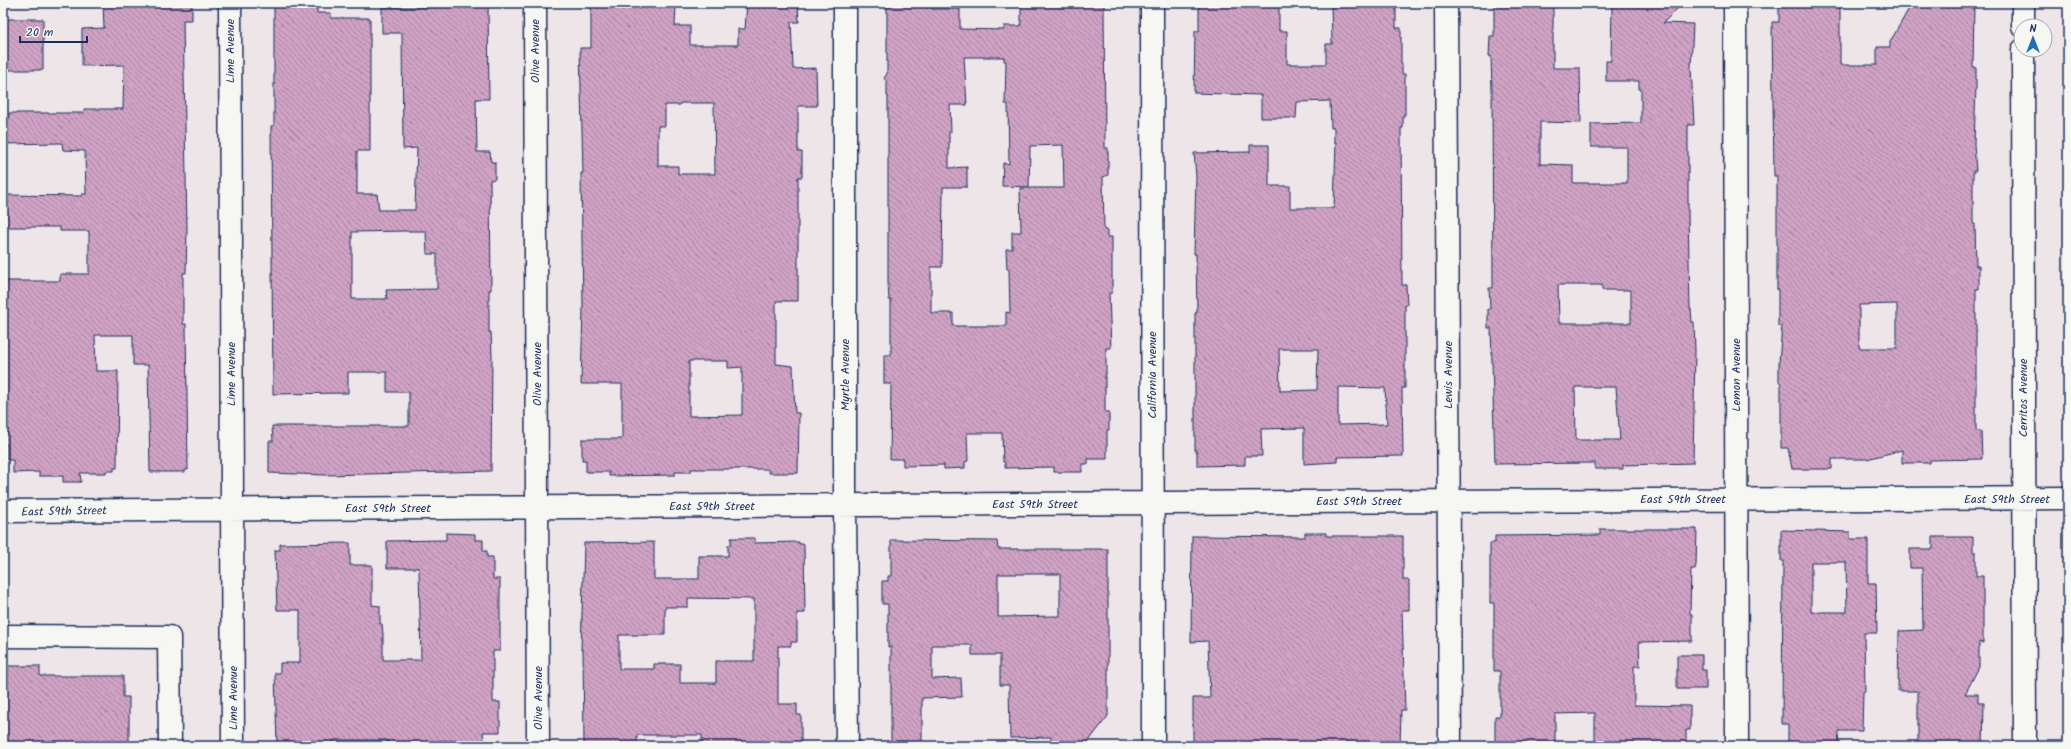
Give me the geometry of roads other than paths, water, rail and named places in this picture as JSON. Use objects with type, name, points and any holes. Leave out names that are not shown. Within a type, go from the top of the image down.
[{"type":"street","name":"Lime Avenue","points":[[230,3],[233,746]]},
{"type":"street","name":"Olive Avenue","points":[[535,3],[538,746]]},
{"type":"street","name":"Myrtle Avenue","points":[[845,3],[845,505],[847,746]]},
{"type":"street","name":"California Avenue","points":[[1152,3],[1153,746]]},
{"type":"street","name":"Lewis Avenue","points":[[1446,3],[1450,746]]},
{"type":"street","name":"Lemon Avenue","points":[[1735,3],[1737,746]]},
{"type":"street","points":[[2023,3],[2023,18]]},
{"type":"street","name":"Cerritos Avenue","points":[[2023,58],[2023,499],[2025,746]]},
{"type":"street","name":"East 59th Street","points":[[3,512],[232,509],[2068,498]]},
{"type":"street","points":[[3,636],[169,637],[170,746]]}]
